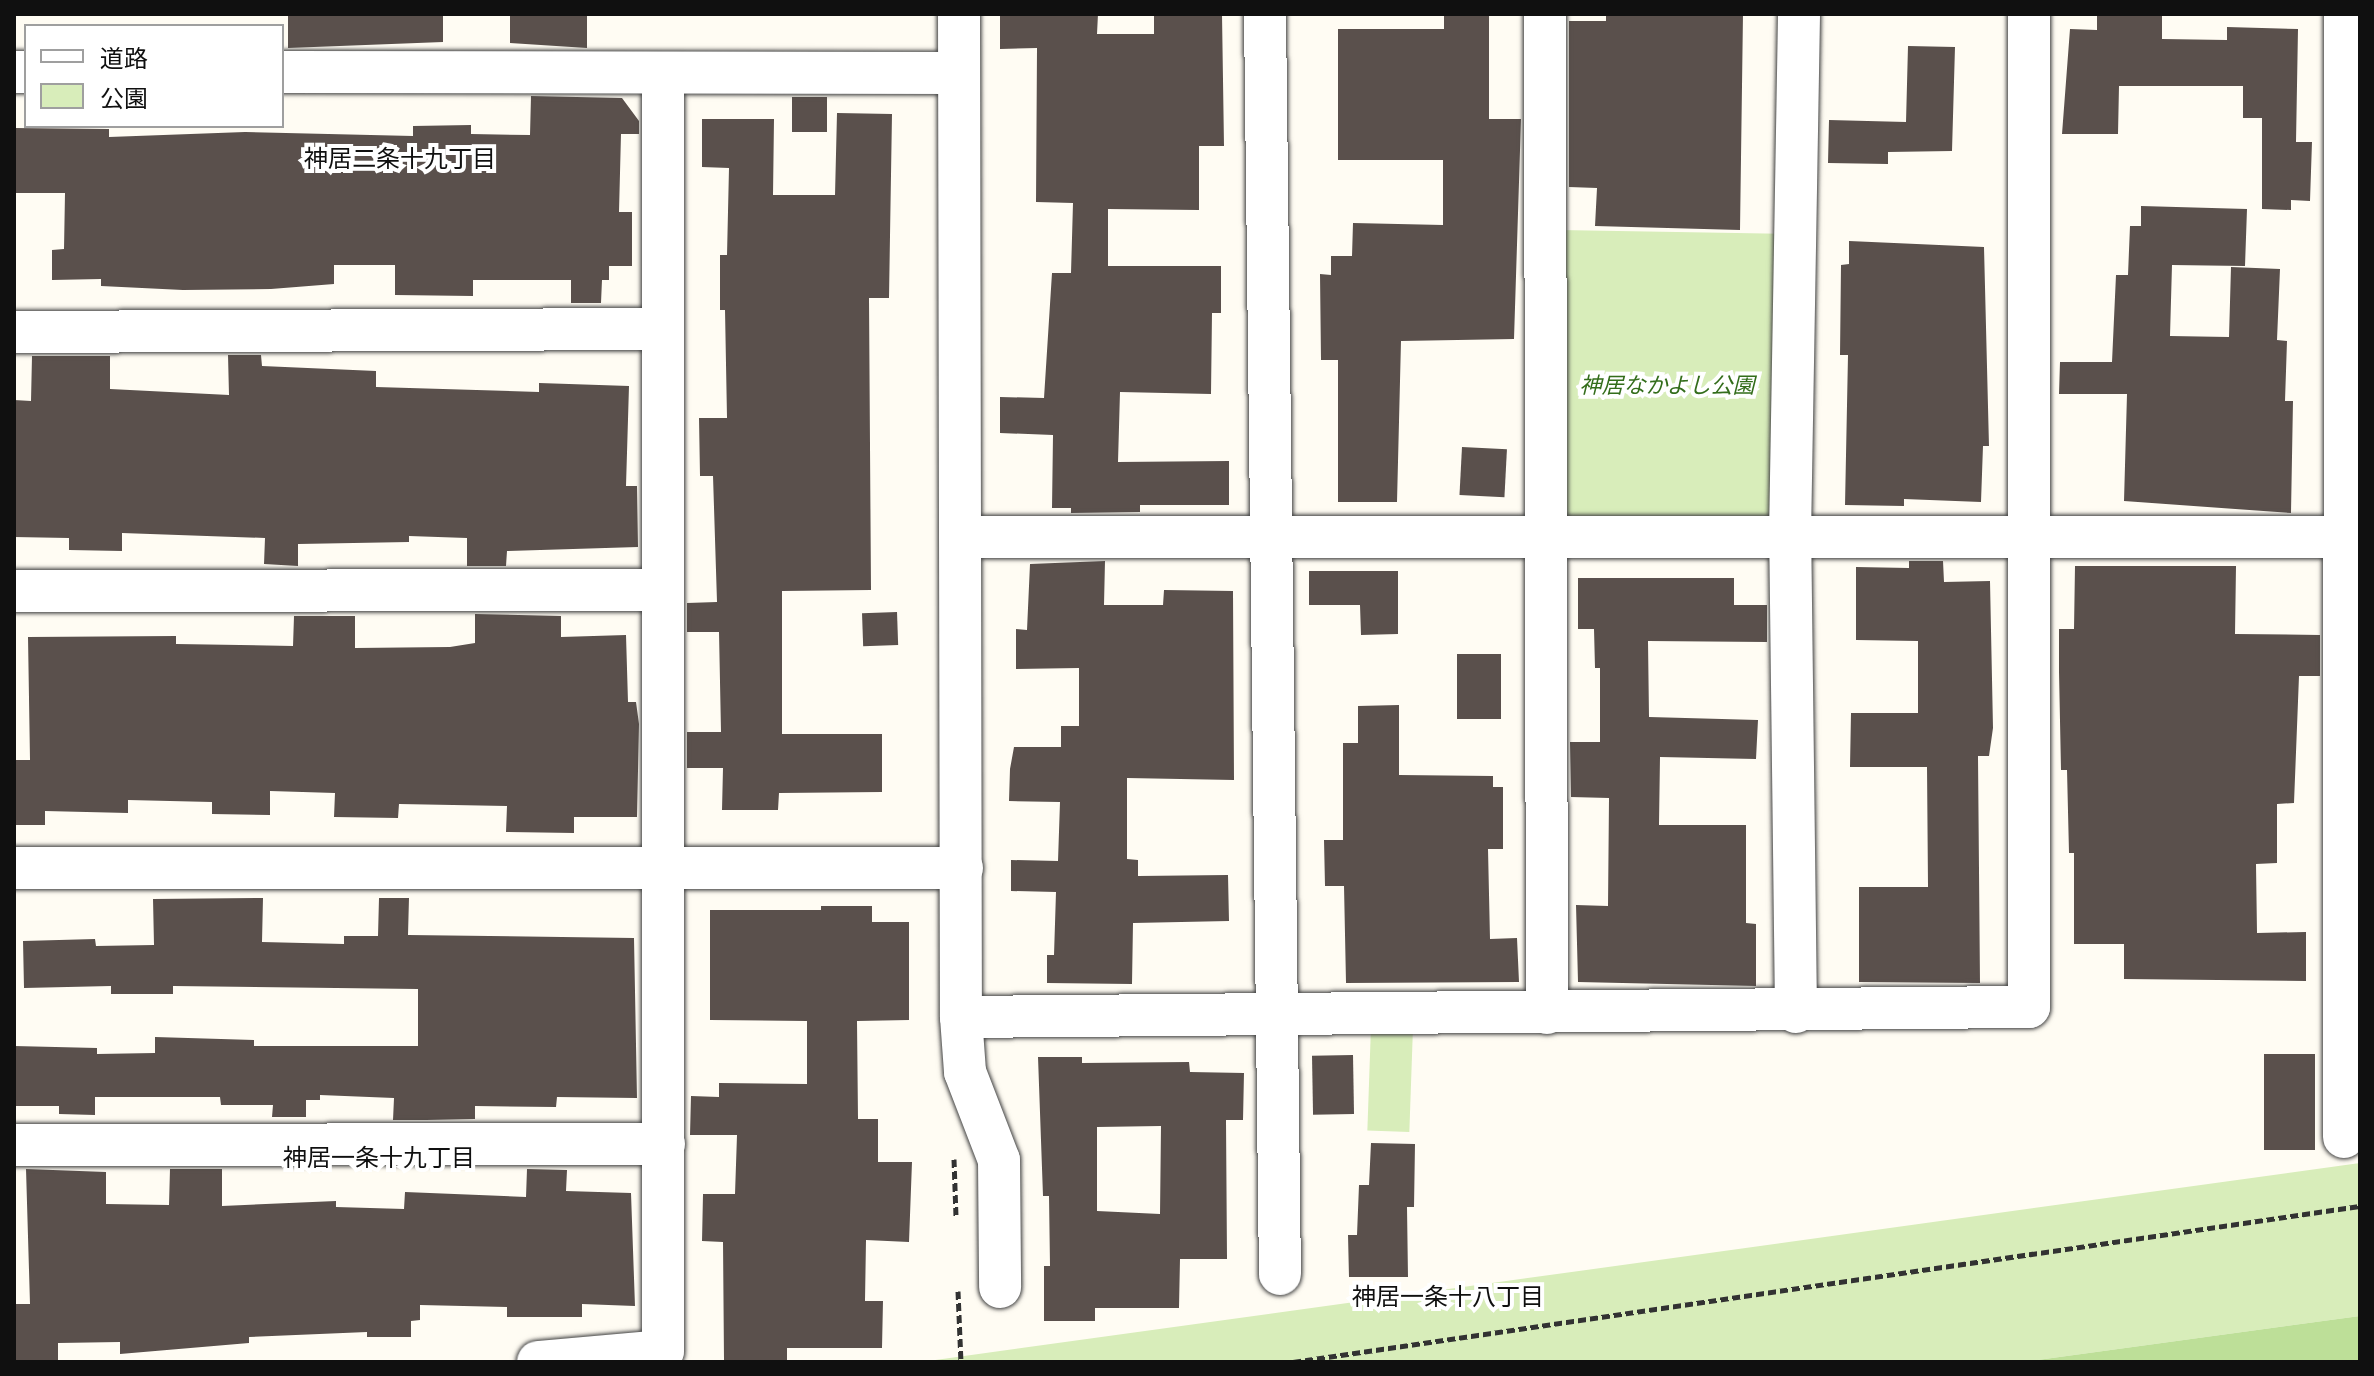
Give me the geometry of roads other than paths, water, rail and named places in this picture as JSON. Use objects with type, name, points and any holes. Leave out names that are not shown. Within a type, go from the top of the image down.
[{"type":"street","points":[[959,14],[961,1017],[965,1072],[999,1160],[1000,1287]]},
{"type":"street","points":[[1265,14],[1268,538],[1280,1274]]},
{"type":"street","points":[[1545,14],[1542,539],[1547,1013]]},
{"type":"street","points":[[1796,1012],[1790,536],[1799,14]]},
{"type":"street","points":[[961,1017],[1796,1012],[2029,1007],[2032,539],[2029,14]]},
{"type":"street","points":[[2344,1137],[2345,537],[2352,282],[2345,14]]},
{"type":"street","points":[[284,72],[959,73]]},
{"type":"street","points":[[538,1362],[663,1351],[666,867],[661,329],[663,73]]},
{"type":"street","points":[[14,332],[661,329]]},
{"type":"street","points":[[962,537],[2345,537]]},
{"type":"street","points":[[14,591],[663,590]]},
{"type":"street","points":[[14,868],[962,868]]},
{"type":"street","points":[[14,1145],[664,1144]]},
{"type":"district","name":"神居二条十九丁目","points":[[400,159]]},
{"type":"district","name":"神居一条十九丁目","points":[[379,1158]]},
{"type":"district","name":"神居一条十八丁目","points":[[1448,1297]]},
{"type":"park label","name":"神居なかよし公園","points":[[1667,386]]}]
